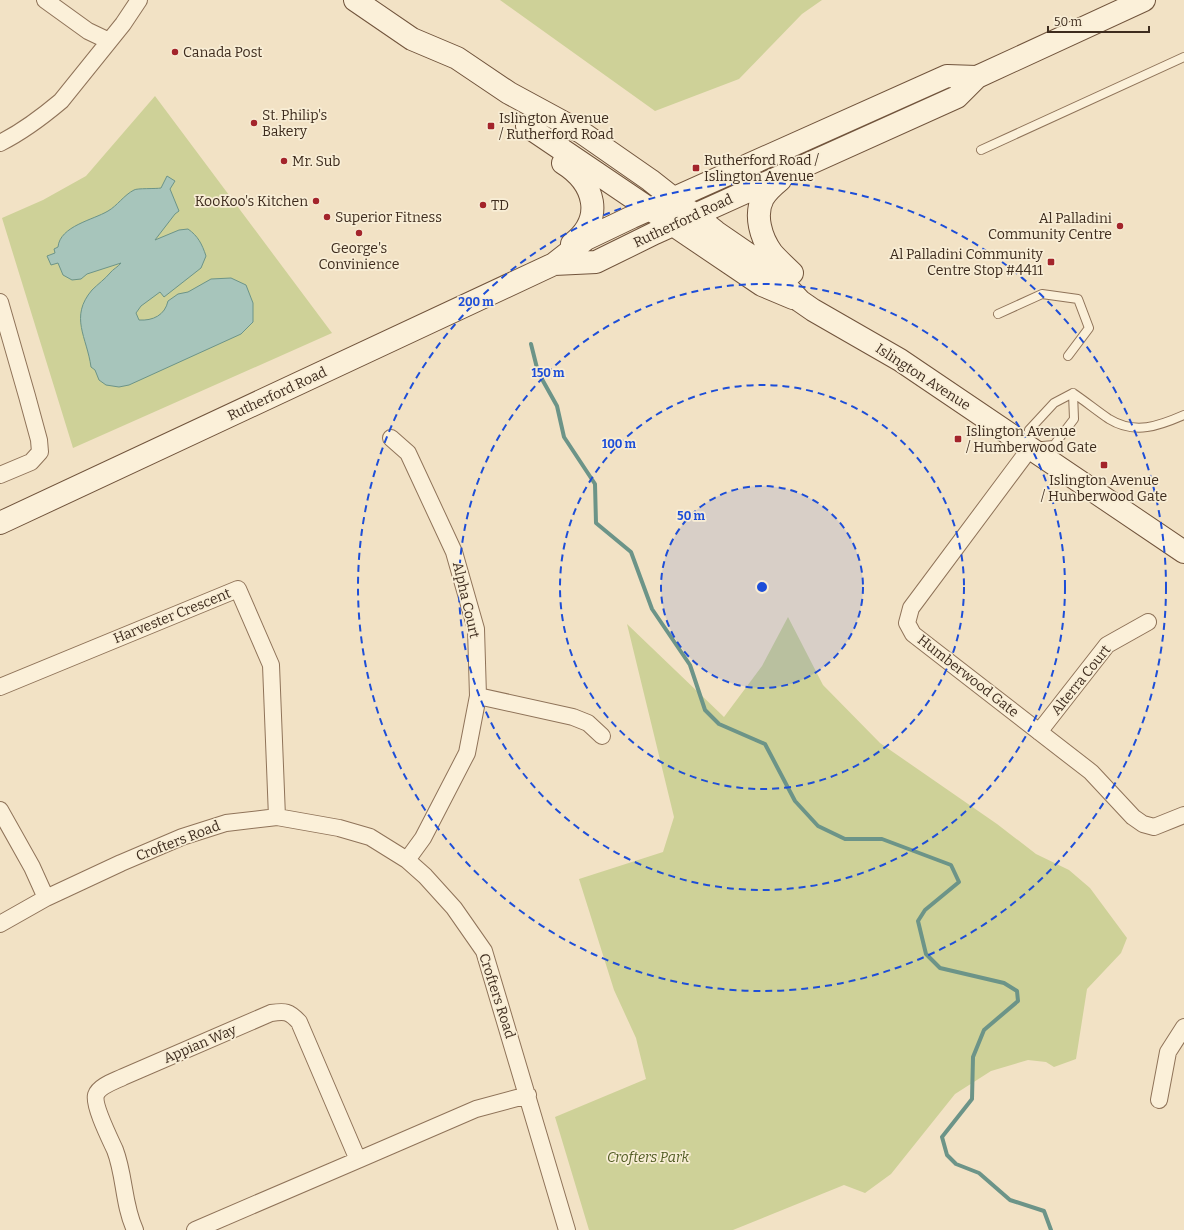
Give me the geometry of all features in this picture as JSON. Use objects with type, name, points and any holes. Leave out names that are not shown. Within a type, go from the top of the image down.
[{"type":"main road","name":"Islington Avenue","points":[[355,0],[412,39],[457,58],[509,93],[581,132],[650,180],[716,232],[771,270],[806,305]]},
{"type":"main road","name":"Rutherford Road","points":[[554,264],[596,262],[695,215],[957,97],[977,77],[1144,0]]},
{"type":"main road","name":"Rutherford Road","points":[[0,523],[554,264],[586,239],[673,198],[947,76],[977,77]]},
{"type":"main road","name":"Islington Avenue","points":[[509,93],[527,126],[762,285],[806,305],[900,360],[1031,447],[1184,552]]},
{"type":"main road","points":[[527,126],[534,140],[550,155],[570,167],[580,176],[590,191],[593,208],[590,223],[579,238],[531,274]]},
{"type":"main road","points":[[785,174],[763,198],[759,210],[760,226],[764,238],[772,253],[801,283],[806,305]]},
{"type":"street","points":[[45,0],[88,31],[109,41]]},
{"type":"street","points":[[0,143],[49,112],[61,101],[109,41],[139,0]]},
{"type":"street","points":[[0,302],[39,440],[40,452],[31,462],[0,475]]},
{"type":"street","name":"Alpha Court","points":[[391,438],[408,453],[454,552],[476,629],[478,696],[467,752],[423,838],[407,860]]},
{"type":"street","name":"Humberwood Gate","points":[[1031,447],[912,608],[907,623],[913,634],[1090,772],[1133,817],[1143,824],[1154,827],[1184,815]]},
{"type":"street","name":"Harvester Crescent","points":[[0,687],[238,589],[271,665],[278,817]]},
{"type":"street","name":"Alterra Court","points":[[1039,732],[1107,645],[1148,622]]},
{"type":"street","points":[[478,696],[573,717],[588,723],[602,736]]},
{"type":"street","points":[[0,810],[32,867],[46,898]]},
{"type":"street","name":"Crofters Road","points":[[0,924],[46,898],[121,863],[182,837],[206,828],[226,823],[278,817],[339,828],[370,837],[407,860],[425,876],[454,908],[484,951],[567,1230]]},
{"type":"street","name":"Appian Way","points":[[135,1230],[127,1210],[115,1152],[95,1103],[96,1094],[102,1088],[123,1077],[271,1014],[282,1012],[291,1014],[298,1022],[358,1160]]},
{"type":"street","points":[[1159,1100],[1168,1052],[1184,1027]]},
{"type":"street","points":[[195,1230],[476,1109],[528,1095]]},
{"type":"lane","points":[[981,150],[1184,57]]},
{"type":"lane","points":[[998,314],[1042,294],[1078,299],[1089,328],[1068,356]]},
{"type":"lane","points":[[1073,394],[1074,418],[1054,445],[1031,447],[1029,430],[1054,404],[1073,394]]},
{"type":"lane","points":[[1073,394],[1110,420],[1127,426],[1146,428],[1164,424],[1184,415]]},
{"type":"green space","points":[[500,0],[822,0],[802,14],[739,79],[655,111]]},
{"type":"green space","points":[[155,96],[332,333],[73,448],[2,218],[43,200],[86,176]]},
{"type":"green space","name":"Crofters Park","points":[[788,617],[823,685],[880,743],[997,824],[1036,854],[1069,870],[1090,888],[1127,938],[1121,953],[1087,989],[1076,1059],[1054,1067],[1046,1062],[1028,1060],[991,1071],[955,1094],[891,1174],[865,1193],[844,1185],[733,1230],[589,1230],[555,1117],[646,1079],[636,1038],[614,990],[579,879],[663,852],[674,817],[627,624],[724,717],[762,666]]},
{"type":"water","points":[[167,176],[175,181],[170,189],[179,211],[155,240],[179,230],[188,229],[199,241],[206,256],[201,268],[164,297],[160,292],[141,306],[136,313],[139,320],[158,316],[164,310],[168,301],[178,294],[188,292],[211,279],[231,278],[246,285],[253,303],[253,322],[241,334],[129,385],[119,387],[106,385],[99,380],[95,370],[91,367],[81,327],[82,309],[85,300],[92,290],[121,263],[87,274],[81,279],[72,280],[63,275],[58,263],[51,265],[47,256],[55,253],[54,249],[58,247],[60,240],[78,224],[108,211],[134,190],[161,188]]},
{"type":"waterway","points":[[531,344],[538,372],[557,406],[564,437],[595,484],[596,523],[631,552],[652,609],[690,665],[705,710],[719,724],[765,744],[795,801],[818,826],[845,839],[882,839],[951,865],[959,882],[925,910],[918,921],[926,954],[940,968],[1004,983],[1017,991],[1018,1001],[984,1030],[973,1057],[972,1099],[942,1137],[947,1155],[956,1164],[979,1173],[1010,1200],[1044,1211],[1051,1230]]},
{"type":"place","name":"Canada Post","points":[[175,52]]},
{"type":"place","name":"St. Philip's Bakery","points":[[254,123]]},
{"type":"place","name":"Islington Avenue / Rutherford Road","points":[[491,126]]},
{"type":"place","name":"Mr. Sub","points":[[284,161]]},
{"type":"place","name":"Rutherford Road / Islington Avenue","points":[[696,168]]},
{"type":"place","name":"KooKoo's Kitchen","points":[[316,201]]},
{"type":"place","name":"TD","points":[[483,205]]},
{"type":"place","name":"Superior Fitness","points":[[327,217]]},
{"type":"place","name":"Al Palladini Community Centre","points":[[1120,226]]},
{"type":"place","name":"George's Convinience","points":[[359,233]]},
{"type":"place","name":"Al Palladini Community Centre Stop #4411","points":[[1051,262]]},
{"type":"place","name":"Islington Avenue / Humberwood Gate","points":[[958,439]]},
{"type":"place","name":"Islington Avenue / Hunberwood Gate","points":[[1104,465]]}]
